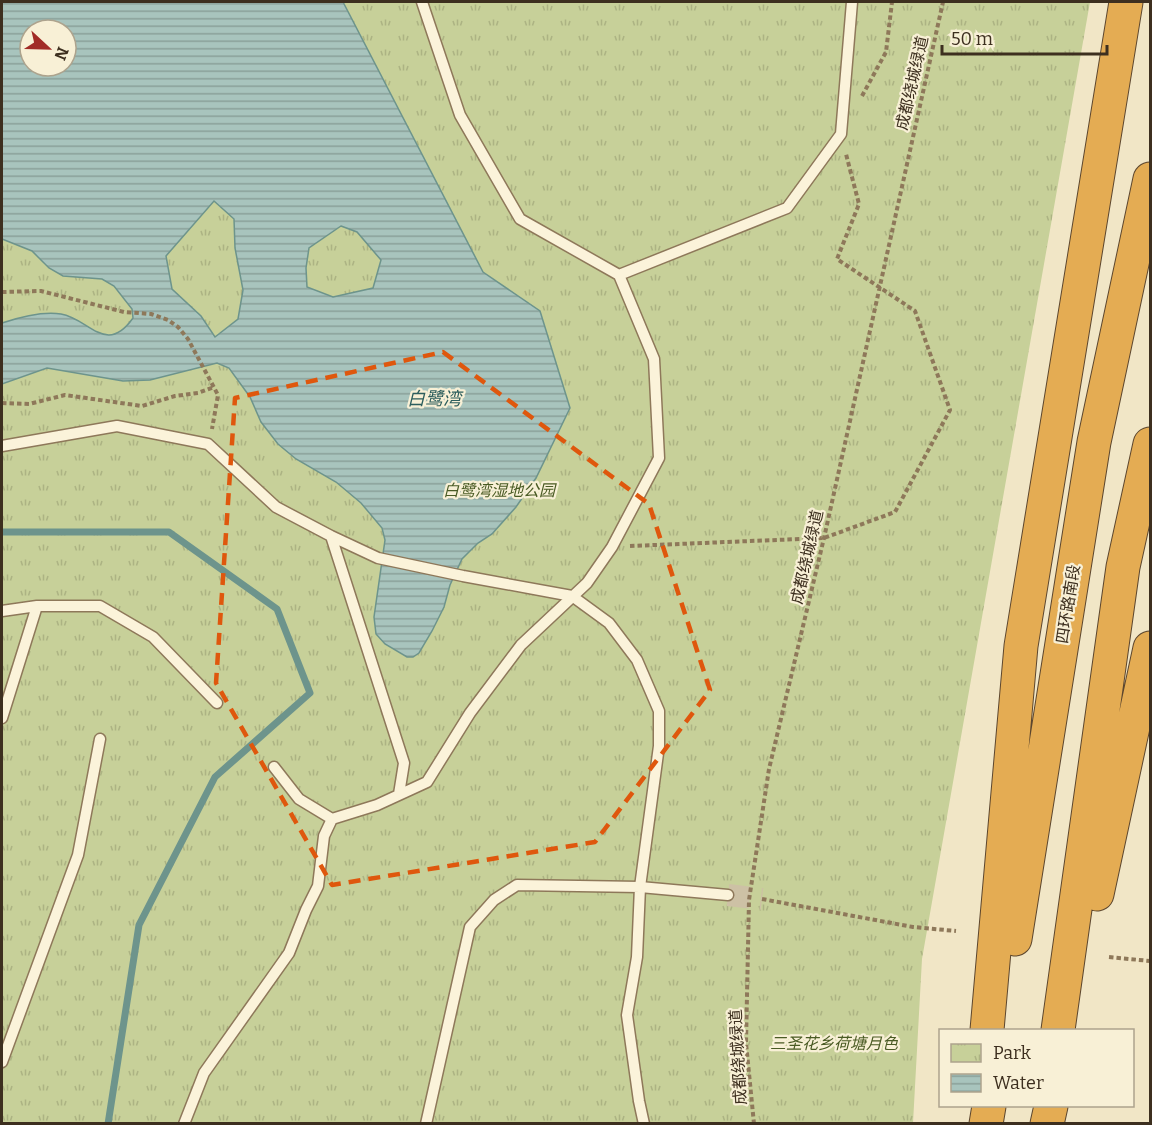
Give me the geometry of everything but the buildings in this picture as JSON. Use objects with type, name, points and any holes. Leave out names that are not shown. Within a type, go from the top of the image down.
[{"type":"highway","points":[[987,1029],[1021,646],[1126,2]]},
{"type":"highway","name":"四环路南段","points":[[1001,1029],[1094,442],[1150,179]]},
{"type":"highway","points":[[1058,1029],[1123,567],[1150,444]]},
{"type":"highway","points":[[1067,1029],[1150,648]]},
{"type":"highway","points":[[979,1124],[980,1107]]},
{"type":"highway","points":[[986,1124],[989,1107]]},
{"type":"highway","points":[[1046,1124],[1049,1107]]},
{"type":"lane","points":[[184,1124],[204,1073],[245,1018],[289,952],[318,886],[324,836],[332,819],[377,805],[427,782],[470,713],[521,645],[586,583],[612,547],[659,458],[654,359],[620,275],[520,219],[460,115],[422,2]]},
{"type":"lane","points":[[620,275],[787,208],[841,134],[852,2]]},
{"type":"lane","points":[[2,446],[117,426],[208,444],[276,507],[378,558],[572,596],[609,623],[637,660],[659,711],[659,746],[640,887],[637,957],[627,1015],[644,1124]]},
{"type":"lane","points":[[331,536],[404,763],[399,794]]},
{"type":"lane","points":[[2,718],[37,606]]},
{"type":"lane","points":[[2,610],[37,606],[100,606],[153,637],[217,703]]},
{"type":"lane","points":[[2,1062],[78,855],[100,739]]},
{"type":"lane","points":[[274,767],[299,799],[332,819]]},
{"type":"lane","points":[[426,1124],[470,927],[494,900],[517,885],[640,887],[728,895]]},
{"type":"path","points":[[612,547],[824,538],[895,512],[950,410],[915,311],[837,259],[859,204],[841,134],[886,52],[892,2]]},
{"type":"path","name":"成都绕城绿道","points":[[754,1124],[746,1043],[749,900],[769,769],[824,538],[943,2]]},
{"type":"path","points":[[2,292],[41,291],[124,312],[151,314],[168,320],[178,327],[188,339],[218,395],[208,444]]},
{"type":"path","points":[[2,403],[29,404],[65,395],[142,406],[214,387]]},
{"type":"path","points":[[762,899],[913,927],[956,931]]},
{"type":"path","points":[[1109,957],[1150,961]]},
{"type":"highlighted area","points":[[443,352],[649,504],[710,690],[595,842],[332,885],[216,683],[235,398]]},
{"type":"green space","name":"白鹭湾湿地公园","points":[[2,2],[1090,2],[922,959],[913,1123],[2,1124]]},
{"type":"water","name":"白鹭湾","points":[[2,2],[343,2],[483,272],[540,311],[570,408],[536,478],[516,507],[492,534],[478,543],[462,559],[450,585],[444,607],[432,631],[419,653],[413,657],[407,657],[385,644],[376,634],[374,617],[385,540],[382,528],[361,503],[336,482],[296,459],[278,444],[261,422],[250,397],[229,368],[217,363],[150,380],[123,381],[47,368],[2,384],[2,323],[39,314],[54,313],[71,317],[106,335],[123,329],[133,318],[132,309],[114,286],[102,279],[63,276],[49,268],[32,251],[2,239]],"holes":[[[214,201],[234,219],[235,248],[243,290],[238,319],[215,337],[201,316],[172,289],[166,256]],[[341,226],[357,232],[381,260],[373,288],[333,297],[307,287],[306,268],[309,248]]]},
{"type":"waterway","points":[[2,532],[169,532],[277,609],[310,693],[215,777],[139,925],[108,1124]]},
{"type":"tunnel","points":[[728,895],[762,899]]},
{"type":"park label","name":"三圣花乡荷塘月色","points":[[834,1043]]}]
